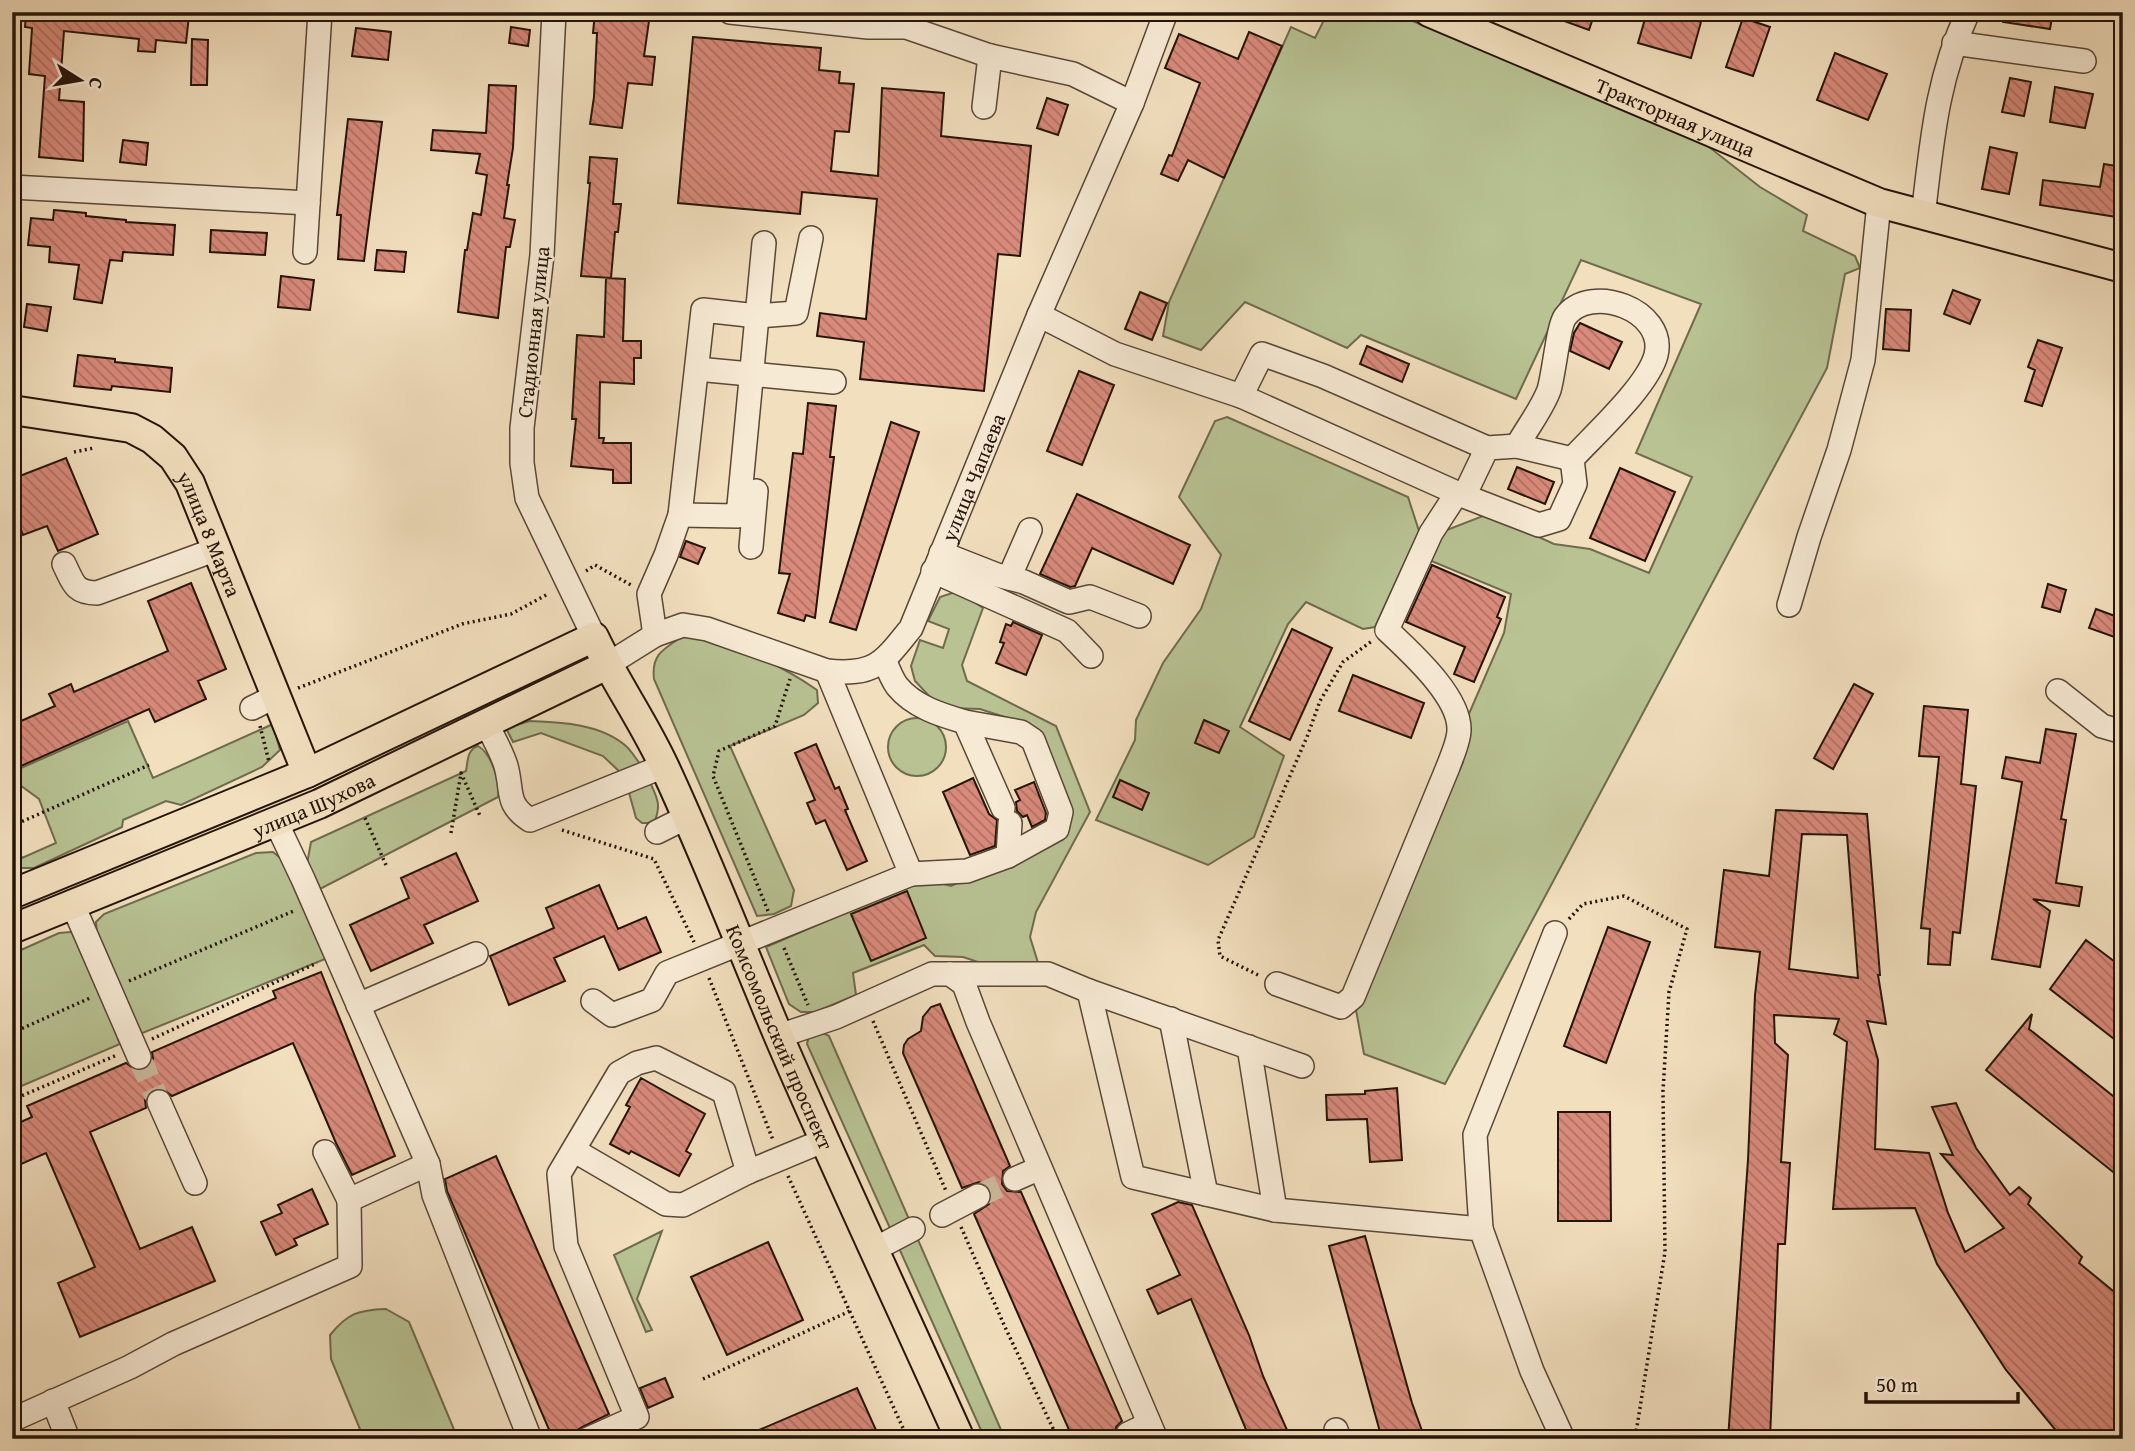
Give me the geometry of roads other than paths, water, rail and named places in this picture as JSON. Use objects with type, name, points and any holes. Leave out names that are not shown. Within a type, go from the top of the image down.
[{"type":"main road","name":"Тракторная улица","points":[[1429,12],[1880,203],[2123,268]]},
{"type":"main road","name":"улица 8 Марта","points":[[12,410],[131,428],[152,439],[173,457],[190,483],[217,549],[263,710],[307,773]]},
{"type":"main road","name":"Комсомольский проспект","points":[[594,637],[607,664],[649,733],[741,942],[779,1036],[960,1439]]},
{"type":"main road","name":"улица Шухова","points":[[12,894],[307,773],[594,637]]},
{"type":"main road","name":"улица Шухова","points":[[12,929],[319,804],[607,664]]},
{"type":"street","points":[[304,252],[320,12]]},
{"type":"street","name":"Стадионная улица","points":[[554,12],[542,255],[522,428],[522,463],[527,498],[594,637]]},
{"type":"street","points":[[730,12],[868,27],[907,20],[990,56],[1073,74],[1132,103]]},
{"type":"street","name":"улица Чапаева","points":[[884,661],[911,628],[1039,315],[1132,103],[1166,12]]},
{"type":"street","points":[[1923,216],[1938,99],[1954,43],[1969,12]]},
{"type":"street","points":[[1954,43],[2084,61]]},
{"type":"street","points":[[984,107],[990,56]]},
{"type":"street","points":[[12,187],[308,203]]},
{"type":"street","points":[[1789,605],[1839,450],[1863,360],[1874,237],[1880,203]]},
{"type":"street","points":[[655,635],[649,594],[680,515],[703,310],[757,316],[796,313],[811,238]]},
{"type":"street","points":[[751,547],[746,516],[759,381],[757,316],[764,243]]},
{"type":"street","points":[[1039,315],[1115,354],[1241,396],[1461,494],[1539,525],[1559,519],[1575,484],[1572,459],[1643,382],[1657,354],[1654,331],[1637,311],[1606,301],[1579,304],[1564,318],[1548,391],[1517,446]]},
{"type":"street","points":[[1241,396],[1262,354],[1322,376],[1487,448],[1517,446],[1572,459]]},
{"type":"street","points":[[697,369],[759,381],[834,382]]},
{"type":"street","points":[[1277,984],[1341,1007],[1353,997],[1448,767],[1460,730],[1452,703],[1429,672],[1387,630],[1431,533],[1461,494],[1487,448]]},
{"type":"street","points":[[680,515],[746,516]]},
{"type":"street","points":[[1009,578],[1030,530]]},
{"type":"street","points":[[64,564],[75,586],[85,593],[97,593],[217,549]]},
{"type":"street","points":[[937,562],[981,569],[1069,602],[1090,597],[1139,616]]},
{"type":"street","points":[[937,562],[1067,631],[1091,656]]},
{"type":"street","points":[[593,1001],[612,1014],[652,1000],[667,973],[911,874],[967,871],[1008,856],[1057,829],[1061,812],[1033,740],[1021,732],[965,722],[934,712],[917,703],[897,686],[884,661],[867,670],[848,673],[827,671],[707,629],[683,625],[655,635],[607,664]]},
{"type":"street","points":[[827,671],[911,874]]},
{"type":"street","points":[[2058,691],[2102,726],[2123,732]]},
{"type":"street","points":[[965,722],[1007,815],[1008,856]]},
{"type":"street","points":[[487,724],[506,765],[512,802],[518,812],[530,820],[664,766]]},
{"type":"street","points":[[657,832],[687,817]]},
{"type":"street","points":[[275,820],[428,1164],[434,1195],[530,1439]]},
{"type":"street","points":[[72,903],[137,1052]]},
{"type":"street","points":[[1555,933],[1475,1135],[1481,1229],[1532,1371],[1563,1439]]},
{"type":"street","points":[[358,1005],[476,954]]},
{"type":"street","points":[[779,1036],[831,1024],[932,974],[1048,974],[1302,1066]]},
{"type":"street","points":[[950,974],[964,984],[1153,1431],[1128,1434]]},
{"type":"street","points":[[1089,991],[1133,1177],[1275,1210],[1481,1229]]},
{"type":"street","points":[[1171,1020],[1206,1194]]},
{"type":"street","points":[[1249,1047],[1275,1210]]},
{"type":"street","points":[[588,1439],[637,1417],[566,1247],[559,1174],[575,1152],[619,1073],[636,1063],[656,1058],[724,1092],[748,1171]]},
{"type":"street","points":[[159,1102],[195,1183]]},
{"type":"street","points":[[575,1152],[666,1204],[683,1205],[748,1171],[825,1140]]},
{"type":"street","points":[[12,1420],[130,1367],[173,1344],[350,1266],[349,1200],[325,1152]]},
{"type":"street","points":[[349,1200],[428,1164]]},
{"type":"street","points":[[1015,1179],[1040,1168]]},
{"type":"street","points":[[942,1215],[978,1196]]},
{"type":"street","points":[[874,1249],[913,1229]]},
{"type":"street","points":[[53,1401],[68,1439]]},
{"type":"tunnel","points":[[139,1057],[159,1102]]},
{"type":"tunnel","points":[[978,1196],[1015,1179]]}]
